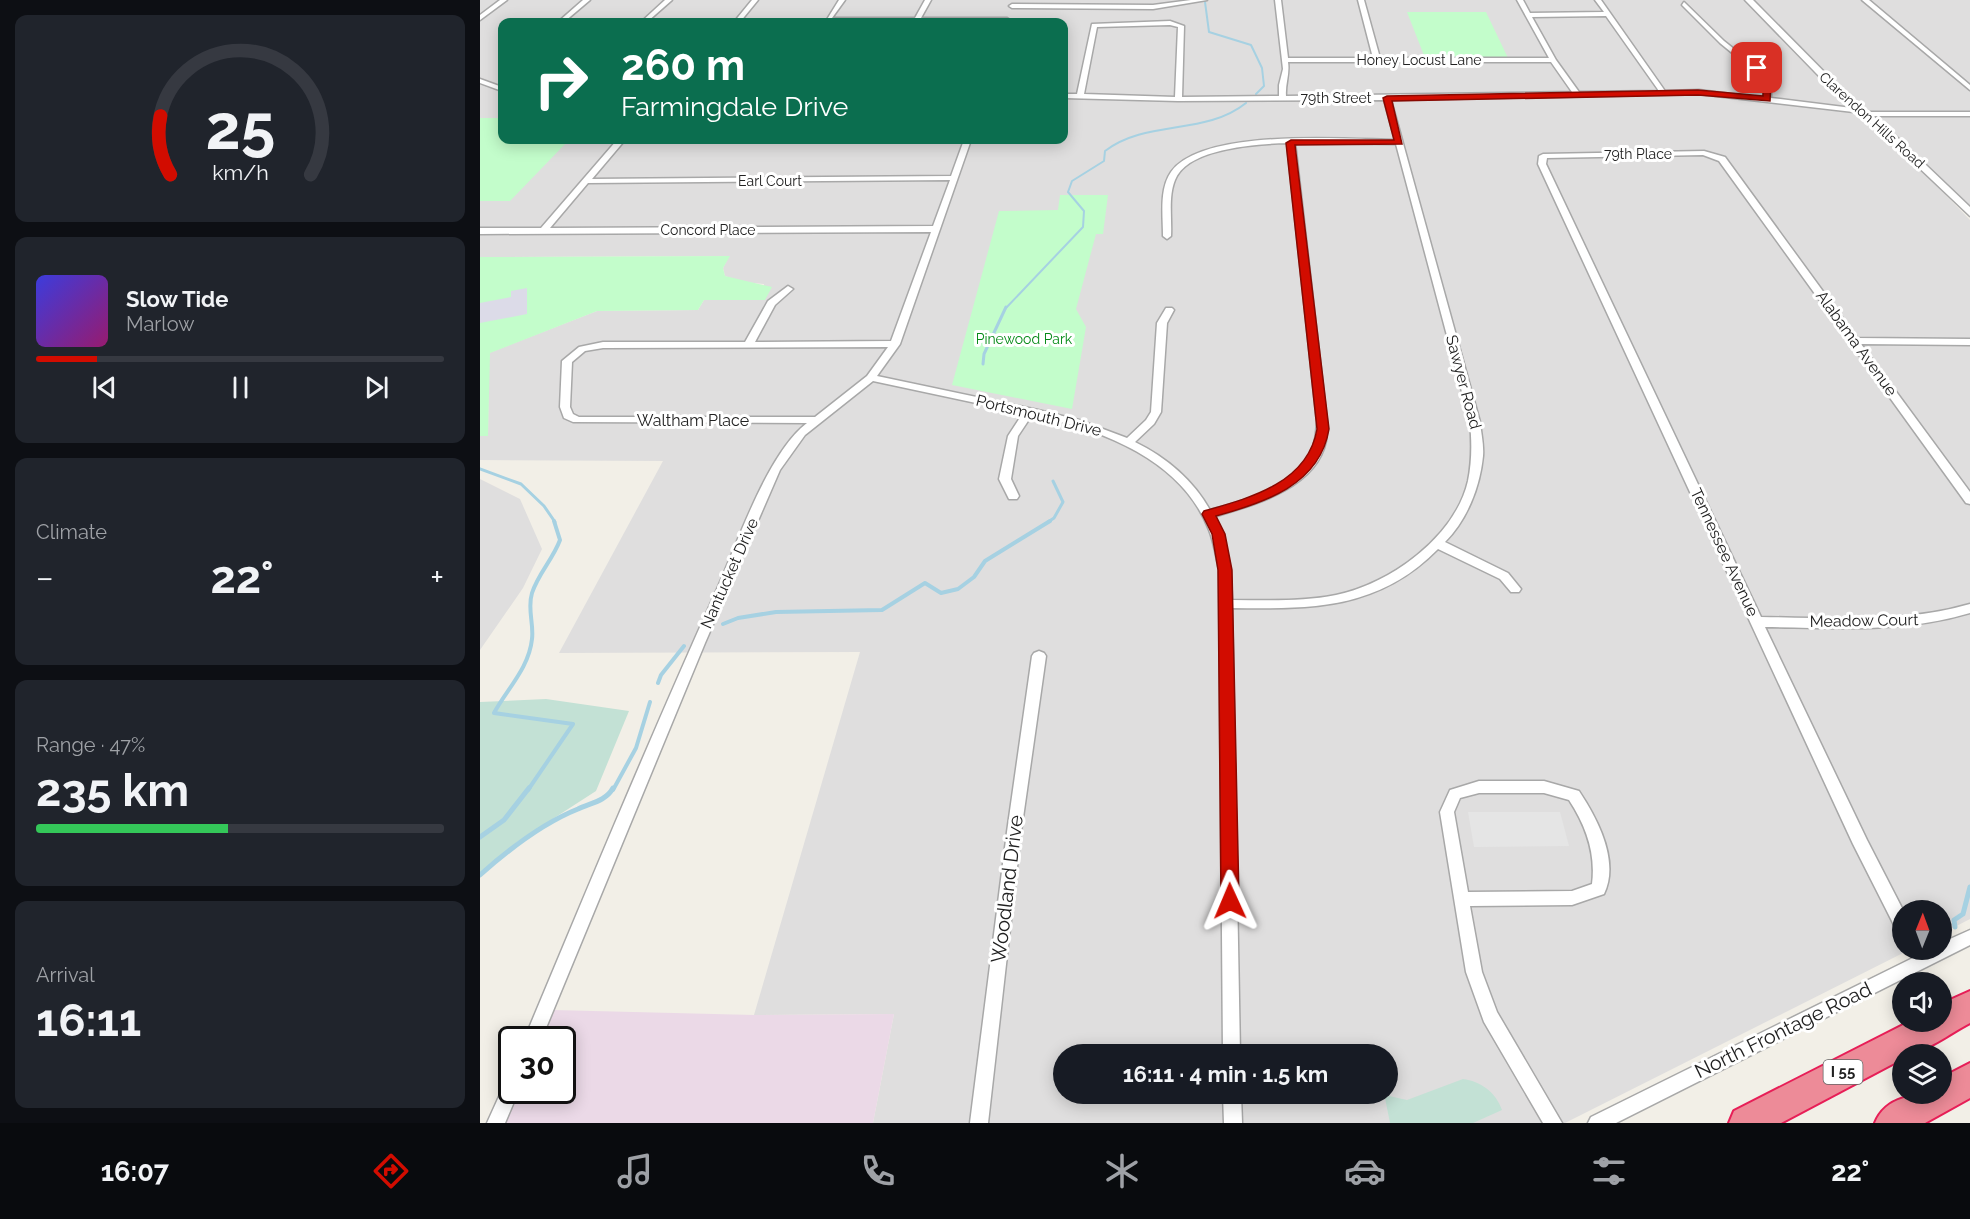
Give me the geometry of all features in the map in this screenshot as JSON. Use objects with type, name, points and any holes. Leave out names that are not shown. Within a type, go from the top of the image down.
[{"type":"highway","name":"I 55","points":[[1952,1015],[1970,1006]]},
{"type":"highway","name":"I 55","points":[[1746,1123],[1920,1032]]},
{"type":"highway","points":[[1892,1123],[1970,1080]]},
{"type":"street","points":[[480,18],[504,0]]},
{"type":"street","points":[[566,18],[587,0]]},
{"type":"street","points":[[649,18],[669,0]]},
{"type":"street","points":[[740,18],[755,0]]},
{"type":"street","points":[[829,18],[842,0]]},
{"type":"street","points":[[918,18],[928,0]]},
{"type":"street","points":[[1008,18],[1013,3],[1153,6],[1204,0]]},
{"type":"street","points":[[1278,0],[1285,60],[1283,99]]},
{"type":"street","points":[[1361,0],[1377,60]]},
{"type":"street","points":[[1520,0],[1553,60],[1576,93]]},
{"type":"street","points":[[1598,0],[1663,92]]},
{"type":"street","name":"Clarendon Hills Road","points":[[1749,0],[1862,113],[1912,155],[1970,213]]},
{"type":"street","points":[[1865,0],[1970,88]]},
{"type":"street","points":[[1684,4],[1722,42],[1762,74],[1768,88],[1767,99]]},
{"type":"street","points":[[1528,15],[1608,14]]},
{"type":"street","points":[[1080,96],[1095,24],[1179,25],[1178,99]]},
{"type":"street","name":"Honey Locust Lane","points":[[1285,60],[1553,60]]},
{"type":"street","points":[[480,81],[498,88]]},
{"type":"street","points":[[491,86],[498,83]]},
{"type":"street","name":"79th Street","points":[[1068,96],[1283,99],[1576,93],[1718,93],[1862,113],[1970,114]]},
{"type":"street","name":"Sawyer Road","points":[[1226,604],[1304,604],[1354,595],[1388,581],[1438,544],[1460,514],[1471,492],[1478,468],[1479,443],[1387,98]]},
{"type":"street","points":[[1167,236],[1172,178],[1184,164],[1203,153],[1225,147],[1291,143],[1399,142]]},
{"type":"street","points":[[1209,514],[1251,502],[1284,486],[1305,468],[1321,443],[1323,422],[1291,143]]},
{"type":"street","points":[[543,231],[617,144]]},
{"type":"street","name":"Nantucket Drive","points":[[538,1026],[699,643],[775,470],[793,442],[815,420],[871,378],[895,344],[967,144]]},
{"type":"street","name":"79th Place","points":[[1549,179],[1542,159],[1550,154],[1704,153],[1722,159],[1743,186]]},
{"type":"street","name":"Earl Court","points":[[585,181],[954,178]]},
{"type":"street","name":"Tennessee Avenue","points":[[1549,179],[1861,844],[1892,904]]},
{"type":"street","name":"Alabama Avenue","points":[[1743,186],[1970,500]]},
{"type":"street","name":"Concord Place","points":[[480,231],[936,229]]},
{"type":"street","points":[[788,289],[771,303],[748,345],[895,344]]},
{"type":"street","points":[[1130,441],[1150,423],[1156,412],[1162,323],[1169,310]]},
{"type":"street","points":[[1855,341],[1970,342]]},
{"type":"street","name":"Waltham Place","points":[[748,345],[603,345],[582,349],[571,357],[567,365],[565,407],[568,416],[572,418],[815,420]]},
{"type":"street","name":"Portsmouth Drive","points":[[871,378],[1077,421],[1130,441],[1172,470],[1191,488],[1209,514],[1223,552],[1226,604],[1232,1044]]},
{"type":"street","points":[[1013,496],[1005,479],[1013,436],[1029,411]]},
{"type":"street","points":[[1438,544],[1504,576],[1515,589]]},
{"type":"street","name":"Meadow Court","points":[[1757,622],[1910,620],[1944,616],[1970,608]]},
{"type":"street","name":"Woodland Drive","points":[[979,1123],[1014,832],[1039,656]]},
{"type":"street","points":[[1461,899],[1572,898],[1599,889],[1603,863],[1590,817],[1574,795],[1544,787],[1479,787],[1455,794],[1447,812],[1461,899],[1474,972],[1490,1016],[1553,1123]]},
{"type":"street","name":"North Frontage Road","points":[[1952,944],[1970,937]]},
{"type":"street","name":"North Frontage Road","points":[[1597,1123],[1912,960]]},
{"type":"street","points":[[496,1123],[504,1104]]},
{"type":"street","points":[[1232,1104],[1233,1123]]},
{"type":"shaded area","points":[[480,0],[1746,0],[1849,107],[1889,137],[1970,220],[1970,919],[1952,928],[1952,900],[1892,900],[1892,959],[1565,1123],[873,1123],[894,1014],[754,1015],[860,652],[559,653],[663,461],[480,460],[480,436],[488,436],[489,353],[597,311],[698,310],[704,300],[765,300],[764,284],[743,282],[725,276],[723,268],[729,256],[480,257]]},
{"type":"shaded area","points":[[1753,0],[1970,0],[1970,208],[1907,145],[1855,103]]},
{"type":"shaded area","points":[[527,288],[527,314],[480,323],[480,303],[511,297],[511,291]]},
{"type":"shaded area","points":[[480,479],[520,499],[542,549],[523,588],[480,650]]},
{"type":"shaded area","points":[[1468,812],[1560,812],[1569,846],[1474,847]]},
{"type":"shaded area","points":[[553,1010],[754,1015],[894,1014],[873,1123],[506,1123],[514,1104],[576,1104],[576,1026],[546,1026]]},
{"type":"green space","points":[[1407,12],[1486,12],[1508,58],[1425,58]]},
{"type":"green space","points":[[480,118],[498,118],[498,144],[565,144],[510,201],[480,201]]},
{"type":"green space","name":"Pinewood Park","points":[[1060,195],[1108,195],[1103,234],[1096,234],[1076,309],[1086,327],[1072,409],[952,385],[999,211],[1058,210]]},
{"type":"green space","points":[[730,256],[723,268],[725,276],[772,287],[765,300],[704,300],[698,310],[597,311],[490,353],[488,436],[480,436],[480,257]]},
{"type":"green space","points":[[546,699],[629,711],[596,791],[517,842],[480,875],[480,702]]},
{"type":"green space","points":[[1463,1079],[1487,1088],[1496,1098],[1502,1110],[1473,1123],[1390,1123],[1386,1104],[1398,1104],[1398,1098],[1407,1100]]},
{"type":"waterway","points":[[1205,2],[1209,32],[1251,45],[1262,68],[1264,86],[1256,94]]},
{"type":"waterway","points":[[1005,309],[1083,227],[1084,211],[1068,192],[1072,181],[1104,161],[1105,151],[1121,141],[1139,135],[1213,120],[1246,103]]},
{"type":"waterway","points":[[983,364],[984,354],[1005,309]]},
{"type":"waterway","points":[[480,469],[521,484],[544,506],[555,522]]},
{"type":"waterway","points":[[1048,522],[1054,518],[1063,502],[1053,481]]},
{"type":"waterway","points":[[528,790],[573,724],[494,713],[522,669],[530,650],[532,593],[560,540],[554,521]]},
{"type":"waterway","points":[[723,624],[738,618],[776,612],[882,610],[925,583],[941,593],[958,589],[974,577],[985,561],[1050,521]]},
{"type":"waterway","points":[[658,683],[661,675],[684,646]]},
{"type":"waterway","points":[[613,790],[636,748],[650,702]]},
{"type":"waterway","points":[[480,837],[504,820],[529,788]]},
{"type":"waterway","points":[[480,875],[539,829],[602,799],[613,788]]},
{"type":"waterway","points":[[1955,927],[1954,920],[1963,914],[1970,887]]},
{"type":"route","points":[[1230,901],[1225,570],[1218,534],[1209,514],[1262,498],[1284,486],[1300,474],[1311,461],[1321,443],[1323,429],[1291,143],[1399,142],[1387,98],[1698,92],[1767,99],[1767,82],[1757,68]]}]
